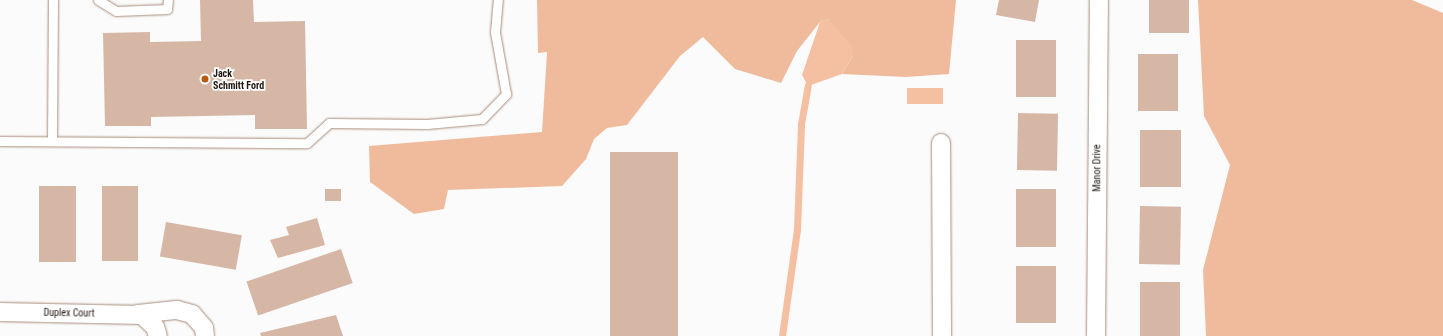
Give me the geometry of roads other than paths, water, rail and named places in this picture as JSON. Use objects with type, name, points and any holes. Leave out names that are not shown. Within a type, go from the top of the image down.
[{"type":"street","name":"Manor Drive","points":[[1096,336],[1099,0]]},
{"type":"street","points":[[941,143],[942,336]]},
{"type":"street","name":"Duplex Court","points":[[0,312],[138,314],[177,310],[192,314],[204,328],[205,336]]},
{"type":"street","points":[[138,314],[142,315],[156,327],[158,336]]},
{"type":"lane","points":[[52,0],[52,141]]},
{"type":"lane","points":[[98,0],[116,11],[167,9],[168,0]]},
{"type":"lane","points":[[0,141],[307,143],[329,123],[426,124],[482,119],[506,94],[495,32],[498,0]]},
{"type":"waterway","points":[[782,336],[797,229],[801,124],[808,86]]},
{"type":"place","name":"Jack Schmitt Ford","points":[[205,79]]}]
